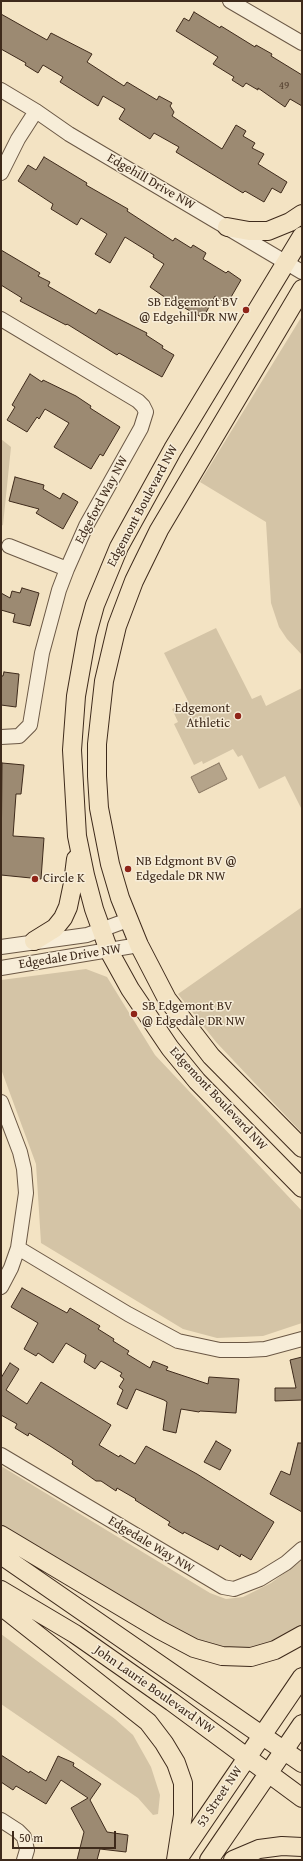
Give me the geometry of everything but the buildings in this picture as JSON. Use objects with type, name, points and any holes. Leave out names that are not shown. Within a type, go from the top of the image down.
[{"type":"main road","points":[[227,227],[249,231],[268,231],[284,225],[302,214]]},
{"type":"main road","name":"Edgemont Boulevard NW","points":[[302,236],[173,449],[119,547],[101,590],[87,634],[76,696],[72,750],[77,836],[85,876],[101,931],[109,950],[130,990],[170,1048],[197,1080],[302,1188]]},
{"type":"main road","name":"Edgemont Boulevard NW","points":[[302,289],[159,530],[134,581],[114,638],[104,681],[99,712],[96,776],[99,808],[110,864],[128,920],[139,945],[167,999],[187,1027],[237,1084],[302,1148]]},
{"type":"main road","points":[[34,941],[55,928],[63,918],[68,907],[74,883],[77,836]]},
{"type":"main road","points":[[1,1534],[160,1630],[194,1648],[222,1656],[250,1657],[275,1650],[302,1635]]},
{"type":"main road","name":"John Laurie Boulevard NW","points":[[1,1555],[264,1735],[302,1763]]},
{"type":"main road","name":"John Laurie Boulevard NW","points":[[1,1590],[75,1634],[269,1772],[302,1798]]},
{"type":"main road","points":[[1,1606],[148,1722],[164,1743],[176,1763],[183,1783],[183,1815],[177,1860]]},
{"type":"main road","points":[[264,1735],[302,1677]]},
{"type":"main road","points":[[284,1750],[302,1724]]},
{"type":"main road","name":"53 Street NW","points":[[177,1860],[264,1735]]},
{"type":"main road","name":"53 Street NW","points":[[210,1860],[284,1750]]},
{"type":"main road","points":[[233,1860],[259,1849],[282,1846],[302,1847]]},
{"type":"street","points":[[230,1],[302,43]]},
{"type":"street","name":"Edgehill Drive NW","points":[[1,90],[36,111],[69,134],[302,272]]},
{"type":"street","points":[[1,173],[18,139],[36,111]]},
{"type":"street","name":"Edgeford Way NW","points":[[1,319],[138,401],[146,412],[141,428],[86,526],[59,590],[42,654],[33,719],[30,725],[19,736],[1,737]]},
{"type":"street","points":[[9,546],[67,569]]},
{"type":"street","name":"Edgedale Drive NW","points":[[1,947],[34,941],[88,935],[128,920]]},
{"type":"street","name":"Edgedale Drive NW","points":[[1,968],[139,945]]},
{"type":"street","points":[[1,1102],[15,1134],[24,1169],[26,1193],[18,1248],[11,1268],[1,1287]]},
{"type":"street","points":[[18,1248],[128,1314],[178,1341],[220,1350],[247,1350],[265,1349],[302,1339]]},
{"type":"street","name":"Edgedale Way NW","points":[[1,1455],[223,1587],[234,1589],[260,1579],[286,1563],[302,1549]]},
{"type":"street","points":[[1,1820],[18,1831],[24,1837],[27,1850],[24,1860]]},
{"type":"shaded area","points":[[302,316],[302,655],[287,639],[279,627],[271,603],[266,522],[200,482]]},
{"type":"shaded area","points":[[1,439],[11,447],[3,525],[1,526]]},
{"type":"shaded area","name":"Edgemont Athletic","points":[[216,628],[252,699],[261,695],[266,706],[302,688],[302,810],[285,776],[259,789],[242,755],[238,757],[233,749],[203,764],[202,761],[194,765],[174,724],[178,722],[172,709],[188,701],[164,653]]},
{"type":"shaded area","points":[[219,763],[227,779],[199,793],[191,777]]},
{"type":"shaded area","points":[[302,907],[302,1133],[216,1042],[178,994]]},
{"type":"shaded area","points":[[86,969],[107,977],[155,1055],[302,1211],[302,1323],[263,1336],[217,1338],[183,1329],[41,1243],[36,1164],[1,1069],[1,980]]},
{"type":"shaded area","points":[[1,1466],[210,1593],[226,1599],[243,1597],[271,1583],[302,1560],[302,1625],[276,1641],[245,1649],[223,1649],[192,1642],[1,1527]]},
{"type":"shaded area","points":[[1,1634],[115,1719],[133,1735],[151,1767],[160,1795],[158,1814],[153,1815],[138,1798],[1,1704]]},
{"type":"place","name":"SB Edgemont BV @ Edgehill DR NW","points":[[246,310]]},
{"type":"place","name":"Edgemont Athletic","points":[[238,716]]},
{"type":"place","name":"NB Edgmont BV @ Edgedale DR NW","points":[[128,869]]},
{"type":"place","name":"Circle K","points":[[35,879]]},
{"type":"place","name":"SB Edgemont BV @ Edgedale DR NW","points":[[134,1014]]}]
